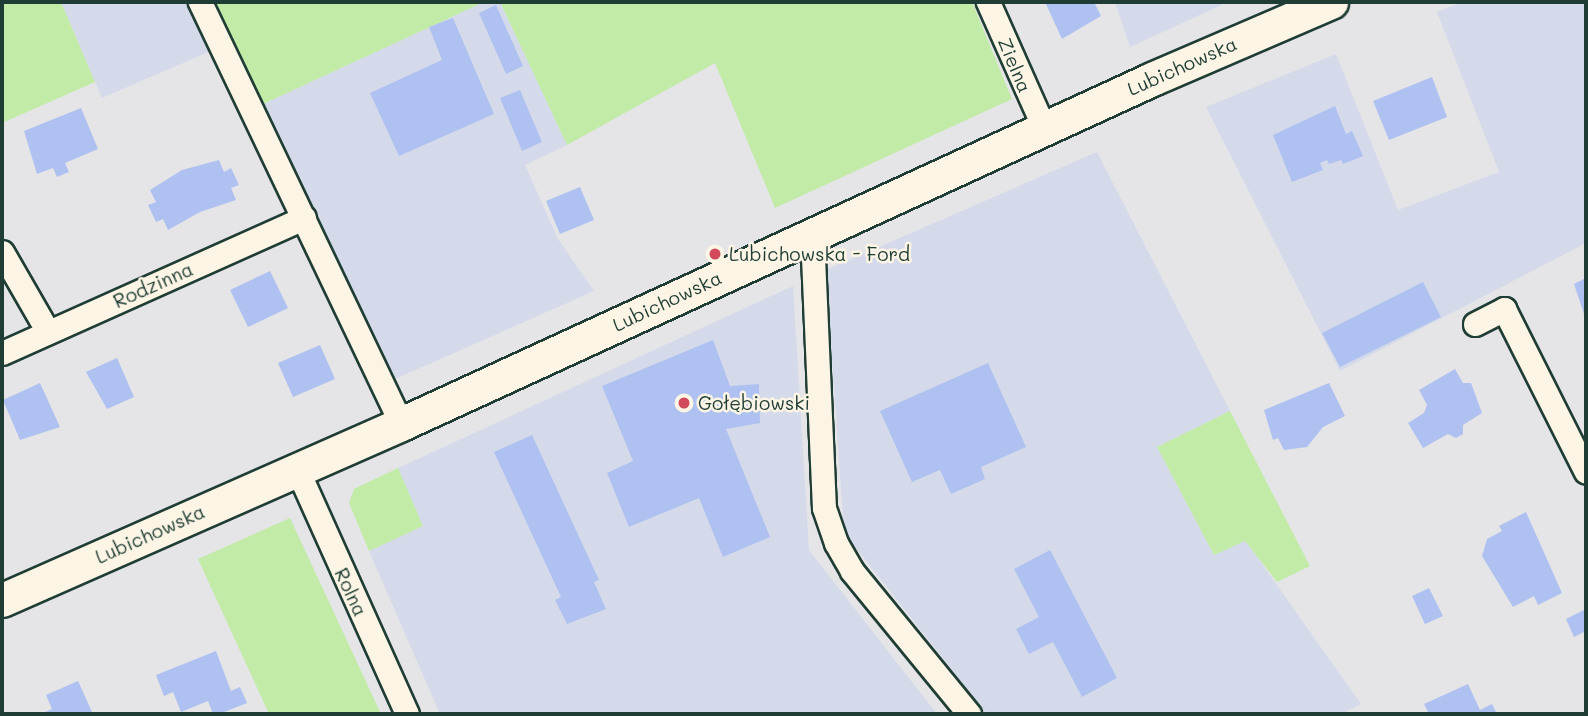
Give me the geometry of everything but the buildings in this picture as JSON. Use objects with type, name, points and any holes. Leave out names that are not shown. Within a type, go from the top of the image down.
[{"type":"street","points":[[200,2],[401,424]]},
{"type":"street","name":"Zielna","points":[[988,2],[1044,128]]},
{"type":"street","name":"Lubichowska","points":[[2,600],[401,424],[1044,128],[1331,2]]},
{"type":"street","name":"Rodzinna","points":[[2,353],[304,218]]},
{"type":"street","points":[[812,234],[824,508],[852,571],[969,714]]},
{"type":"street","points":[[2,252],[48,332]]},
{"type":"street","points":[[1475,324],[1504,309],[1586,472]]},
{"type":"street","name":"Rolna","points":[[297,469],[407,714]]},
{"type":"shaded area","points":[[61,2],[189,2],[213,50],[102,98]]},
{"type":"shaded area","points":[[484,2],[500,2],[567,145],[525,165],[558,239],[594,291],[395,379],[261,105]]},
{"type":"shaded area","points":[[1115,2],[1228,2],[1130,47]]},
{"type":"shaded area","points":[[1462,2],[1586,2],[1586,243],[1340,371],[1206,107],[1336,54],[1398,210],[1499,172],[1437,12]]},
{"type":"shaded area","points":[[1097,152],[1230,411],[1157,447],[1214,555],[1245,540],[1361,704],[1341,714],[987,714],[844,533],[826,270]]},
{"type":"shaded area","points":[[793,286],[809,550],[937,714],[440,714],[369,551],[422,526],[398,468]]},
{"type":"green space","points":[[2,2],[61,2],[95,82],[2,123]]},
{"type":"green space","points":[[214,2],[484,2],[261,105]]},
{"type":"green space","points":[[500,2],[972,2],[1012,99],[775,208],[715,63],[567,145]]},
{"type":"green space","points":[[1230,411],[1310,566],[1277,582],[1245,541],[1214,555],[1157,447]]},
{"type":"green space","points":[[398,468],[423,526],[369,551],[349,503],[354,489]]},
{"type":"green space","points":[[290,518],[381,714],[269,714],[198,559]]},
{"type":"place","name":"Lubichowska - Ford","points":[[715,254]]},
{"type":"place","name":"Gołębiowski","points":[[684,403]]}]
